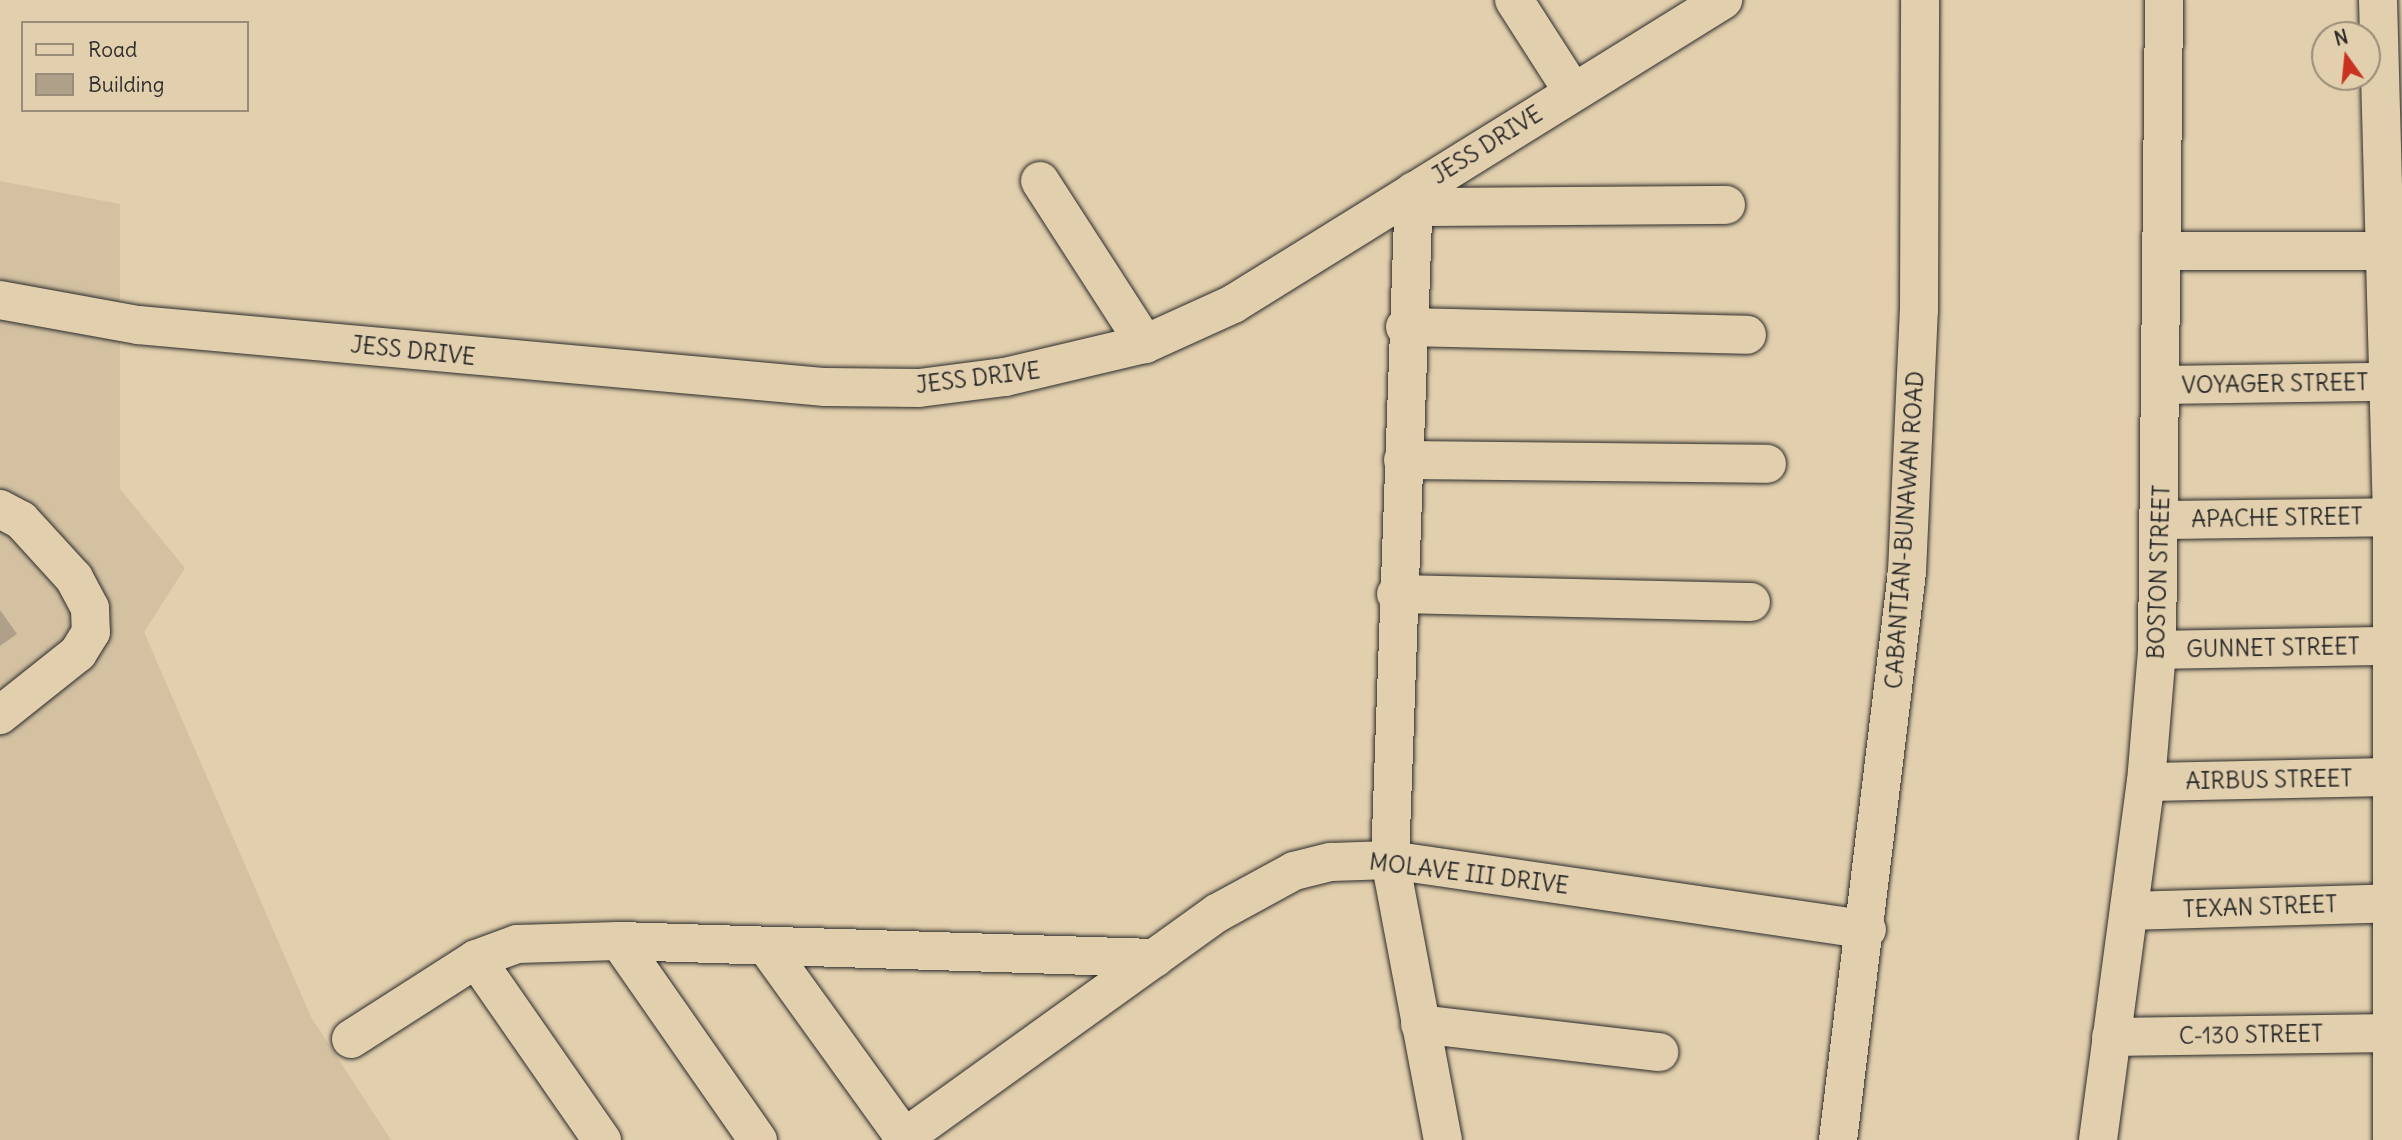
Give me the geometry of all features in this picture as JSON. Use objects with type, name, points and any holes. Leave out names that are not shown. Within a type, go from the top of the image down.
[{"type":"street","points":[[1514,0],[1573,92]]},
{"type":"street","name":"JESS DRIVE","points":[[0,300],[138,326],[825,387],[919,388],[1005,377],[1145,344],[1233,304],[1413,199],[1573,92],[1675,12],[1723,0]]},
{"type":"street","name":"CABANTIAN-BUNAWAN ROAD","points":[[1838,1140],[1867,930],[1907,572],[1919,310],[1920,0]]},
{"type":"street","name":"BOSTON STREET","points":[[2098,1140],[2146,782],[2157,650],[2162,520],[2164,0]]},
{"type":"street","points":[[2378,0],[2386,382],[2395,498],[2389,646],[2392,1140]]},
{"type":"street","points":[[1040,181],[1145,344]]},
{"type":"street","points":[[1443,1140],[1390,860],[1405,327],[1413,199],[1726,205]]},
{"type":"street","points":[[2163,251],[2384,251]]},
{"type":"street","points":[[1405,327],[1747,335]]},
{"type":"street","name":"VOYAGER STREET","points":[[2163,385],[2386,382]]},
{"type":"street","points":[[1403,460],[1767,464]]},
{"type":"street","name":"APACHE STREET","points":[[2162,520],[2395,498]]},
{"type":"street","points":[[0,509],[21,520],[74,578],[90,608],[91,632],[78,653],[0,715]]},
{"type":"street","points":[[1396,594],[1751,602]]},
{"type":"street","name":"GUNNET STREET","points":[[2157,650],[2389,646]]},
{"type":"street","name":"AIRBUS STREET","points":[[2146,782],[2391,777]]},
{"type":"street","name":"MOLAVE III DRIVE","points":[[902,1139],[1247,894],[1294,871],[1390,860],[1867,930]]},
{"type":"street","name":"TEXAN STREET","points":[[2129,911],[2391,903]]},
{"type":"street","points":[[351,1039],[476,958],[517,944],[619,941],[1155,958]]},
{"type":"street","points":[[619,941],[758,1140]]},
{"type":"street","points":[[766,946],[902,1139]]},
{"type":"street","points":[[476,958],[602,1140]]},
{"type":"street","points":[[1420,1024],[1659,1052]]},
{"type":"street","name":"C-130 STREET","points":[[2111,1037],[2390,1033]]},
{"type":"shaded area","points":[[0,181],[120,204],[120,489],[185,568],[144,632],[311,1017],[391,1140],[0,1140]]},
{"type":"building","points":[[0,610],[17,634],[0,646]]}]
